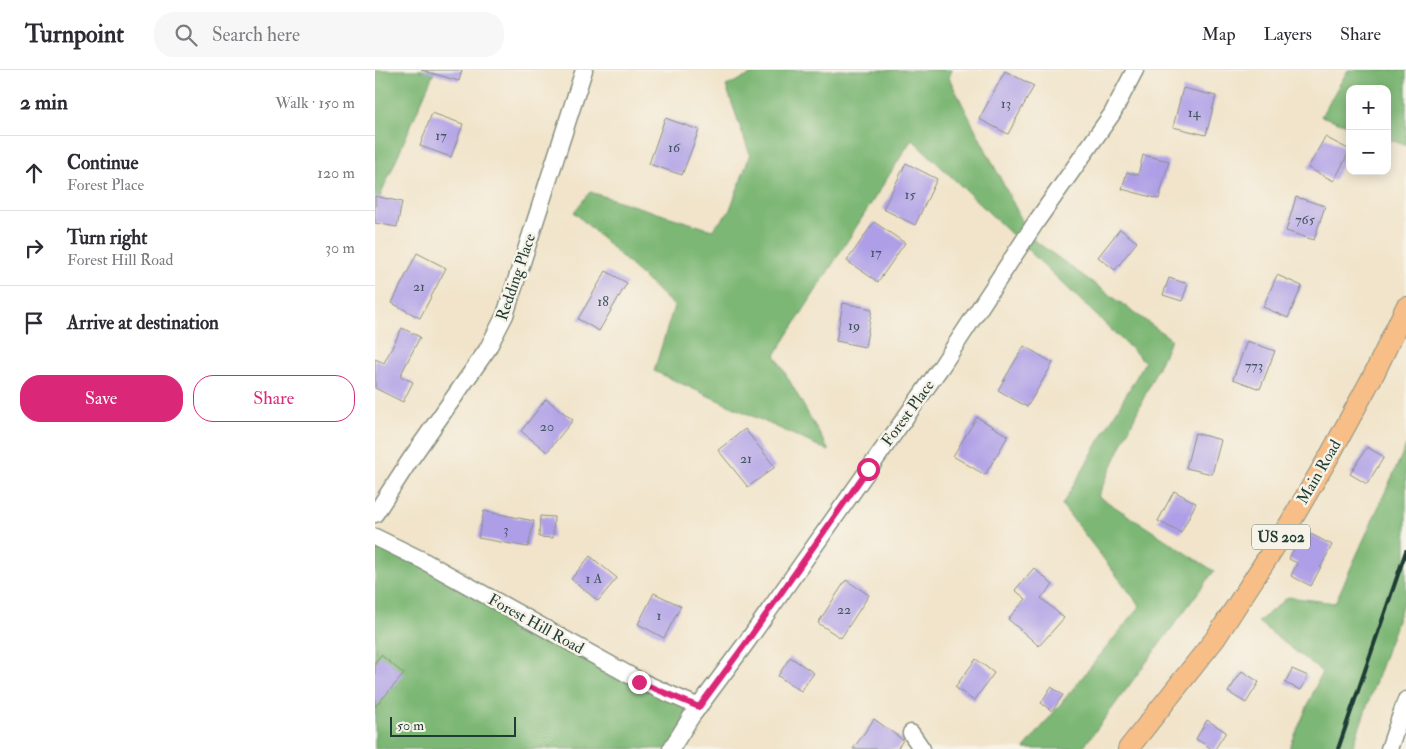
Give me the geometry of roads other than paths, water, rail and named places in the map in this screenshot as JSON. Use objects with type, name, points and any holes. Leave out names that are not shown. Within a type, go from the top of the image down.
[{"type":"main road","name":"Main Road","points":[[1128,749],[1215,639],[1290,522],[1331,453],[1375,372],[1406,307]]},
{"type":"street","name":"Redding Place","points":[[375,514],[410,460],[487,350],[505,315],[584,70]]},
{"type":"street","name":"Forest Place","points":[[671,749],[941,368],[1037,222],[1112,114],[1135,70]]},
{"type":"street","name":"Forest Hill Road","points":[[375,537],[422,560],[639,682],[699,707]]},
{"type":"street","points":[[1389,749],[1406,700]]},
{"type":"street","points":[[911,733],[922,749]]},
{"type":"railway","points":[[1338,749],[1406,551]]}]
